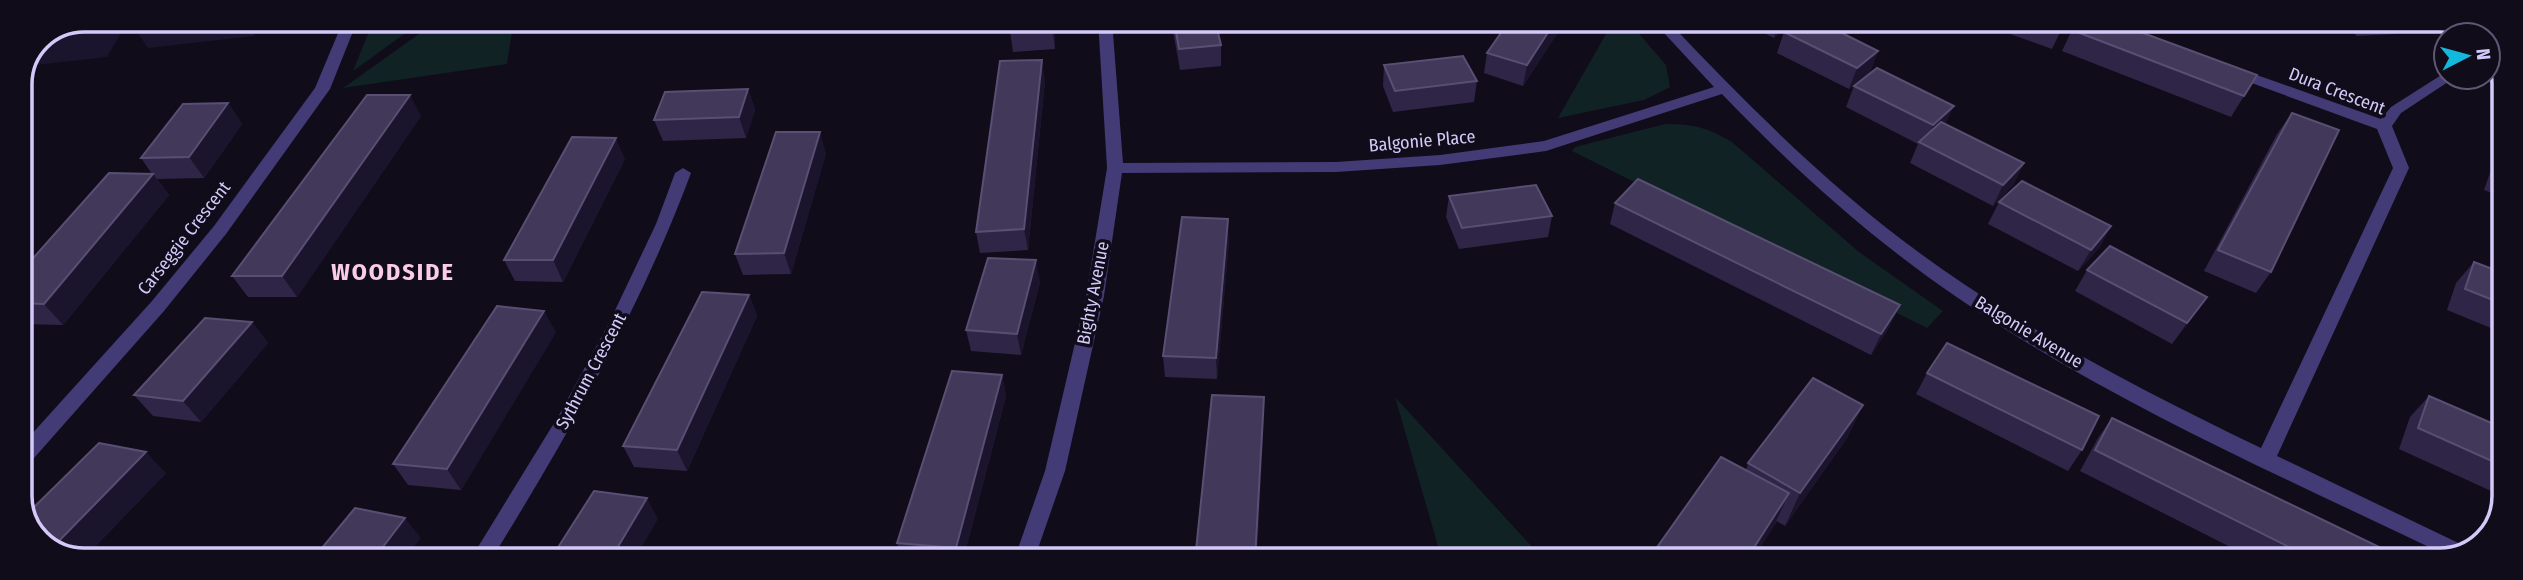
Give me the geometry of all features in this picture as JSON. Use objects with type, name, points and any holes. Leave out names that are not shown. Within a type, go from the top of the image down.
[{"type":"street","name":"Carseggie Crescent","points":[[32,447],[141,326],[220,230],[322,89],[346,32]]},
{"type":"street","name":"Bighty Avenue","points":[[1028,548],[1058,457],[1095,296],[1115,168],[1106,32]]},
{"type":"street","name":"Balgonie Avenue","points":[[1670,32],[1723,89],[1802,164],[1901,247],[1977,302],[2085,366],[2265,460],[2452,547]]},
{"type":"street","name":"Dura Crescent","points":[[2217,66],[2384,126],[2401,168],[2265,460]]},
{"type":"street","points":[[2384,126],[2396,110],[2432,86]]},
{"type":"street","name":"Balgonie Place","points":[[1115,168],[1336,167],[1440,160],[1546,146],[1723,89]]},
{"type":"street","name":"Sythrum Crescent","points":[[487,548],[537,468],[603,348],[666,223],[683,173]]},
{"type":"shaded area","points":[[369,32],[407,32],[353,71]]},
{"type":"shaded area","points":[[422,32],[512,32],[507,64],[343,88]]},
{"type":"shaded area","points":[[1607,32],[1637,32],[1666,65],[1670,87],[1644,100],[1558,118]]},
{"type":"shaded area","points":[[1665,124],[1700,127],[1732,142],[1859,252],[1943,311],[1927,328],[1572,151],[1575,147]]},
{"type":"shaded area","points":[[1395,397],[1533,548],[1439,548]]},
{"type":"building","points":[[1176,32],[1218,32],[1221,45],[1179,49]]},
{"type":"building","points":[[1502,32],[1548,32],[1527,65],[1487,53]]},
{"type":"building","points":[[1784,32],[1840,32],[1878,51],[1857,68]]},
{"type":"building","points":[[2077,32],[2141,32],[2257,75],[2244,96]]},
{"type":"building","points":[[1463,56],[1477,81],[1395,91],[1384,65]]},
{"type":"building","points":[[1042,60],[1024,229],[976,232],[1000,61]]},
{"type":"building","points":[[1877,68],[1954,106],[1933,125],[1854,86]]},
{"type":"building","points":[[748,89],[739,117],[654,120],[665,92]]},
{"type":"building","points":[[367,95],[410,95],[282,276],[232,276]]},
{"type":"building","points":[[228,103],[189,157],[141,158],[183,104]]},
{"type":"building","points":[[2292,113],[2339,130],[2271,272],[2218,250]]},
{"type":"building","points":[[1941,122],[2024,163],[2003,185],[1919,142]]},
{"type":"building","points":[[776,132],[820,132],[784,253],[735,254]]},
{"type":"building","points":[[572,137],[616,138],[553,260],[504,260]]},
{"type":"building","points":[[109,173],[153,174],[44,304],[32,304],[32,259]]},
{"type":"building","points":[[1638,179],[1900,305],[1881,334],[1615,203]]},
{"type":"building","points":[[2022,181],[2111,226],[2091,250],[1999,202]]},
{"type":"building","points":[[1536,185],[1552,216],[1462,228],[1449,196]]},
{"type":"building","points":[[1182,217],[1228,219],[1216,358],[1163,356]]},
{"type":"building","points":[[2110,246],[2207,297],[2187,323],[2087,270]]},
{"type":"building","points":[[988,258],[1036,260],[1017,334],[966,330]]},
{"type":"building","points":[[2474,262],[2491,269],[2492,299],[2465,289]]},
{"type":"building","points":[[702,292],[749,295],[677,450],[623,446]]},
{"type":"building","points":[[497,306],[544,311],[447,469],[393,464]]},
{"type":"building","points":[[205,318],[252,322],[183,401],[134,395]]},
{"type":"building","points":[[1947,343],[2099,416],[2082,450],[1927,373]]},
{"type":"building","points":[[952,371],[1002,375],[956,548],[897,543]]},
{"type":"building","points":[[1813,378],[1863,405],[1800,493],[1748,463]]},
{"type":"building","points":[[1212,395],[1264,397],[1256,548],[1196,548]]},
{"type":"building","points":[[2429,396],[2492,423],[2492,461],[2418,428]]},
{"type":"building","points":[[2112,418],[2381,548],[2291,548],[2095,450]]},
{"type":"building","points":[[99,443],[146,452],[58,542],[40,526],[32,509]]},
{"type":"building","points":[[1721,457],[1789,493],[1754,548],[1657,548]]},
{"type":"building","points":[[594,491],[647,498],[617,548],[558,548]]},
{"type":"building","points":[[355,508],[405,518],[382,548],[322,548]]},
{"type":"district","name":"WOODSIDE","points":[[393,272]]}]
